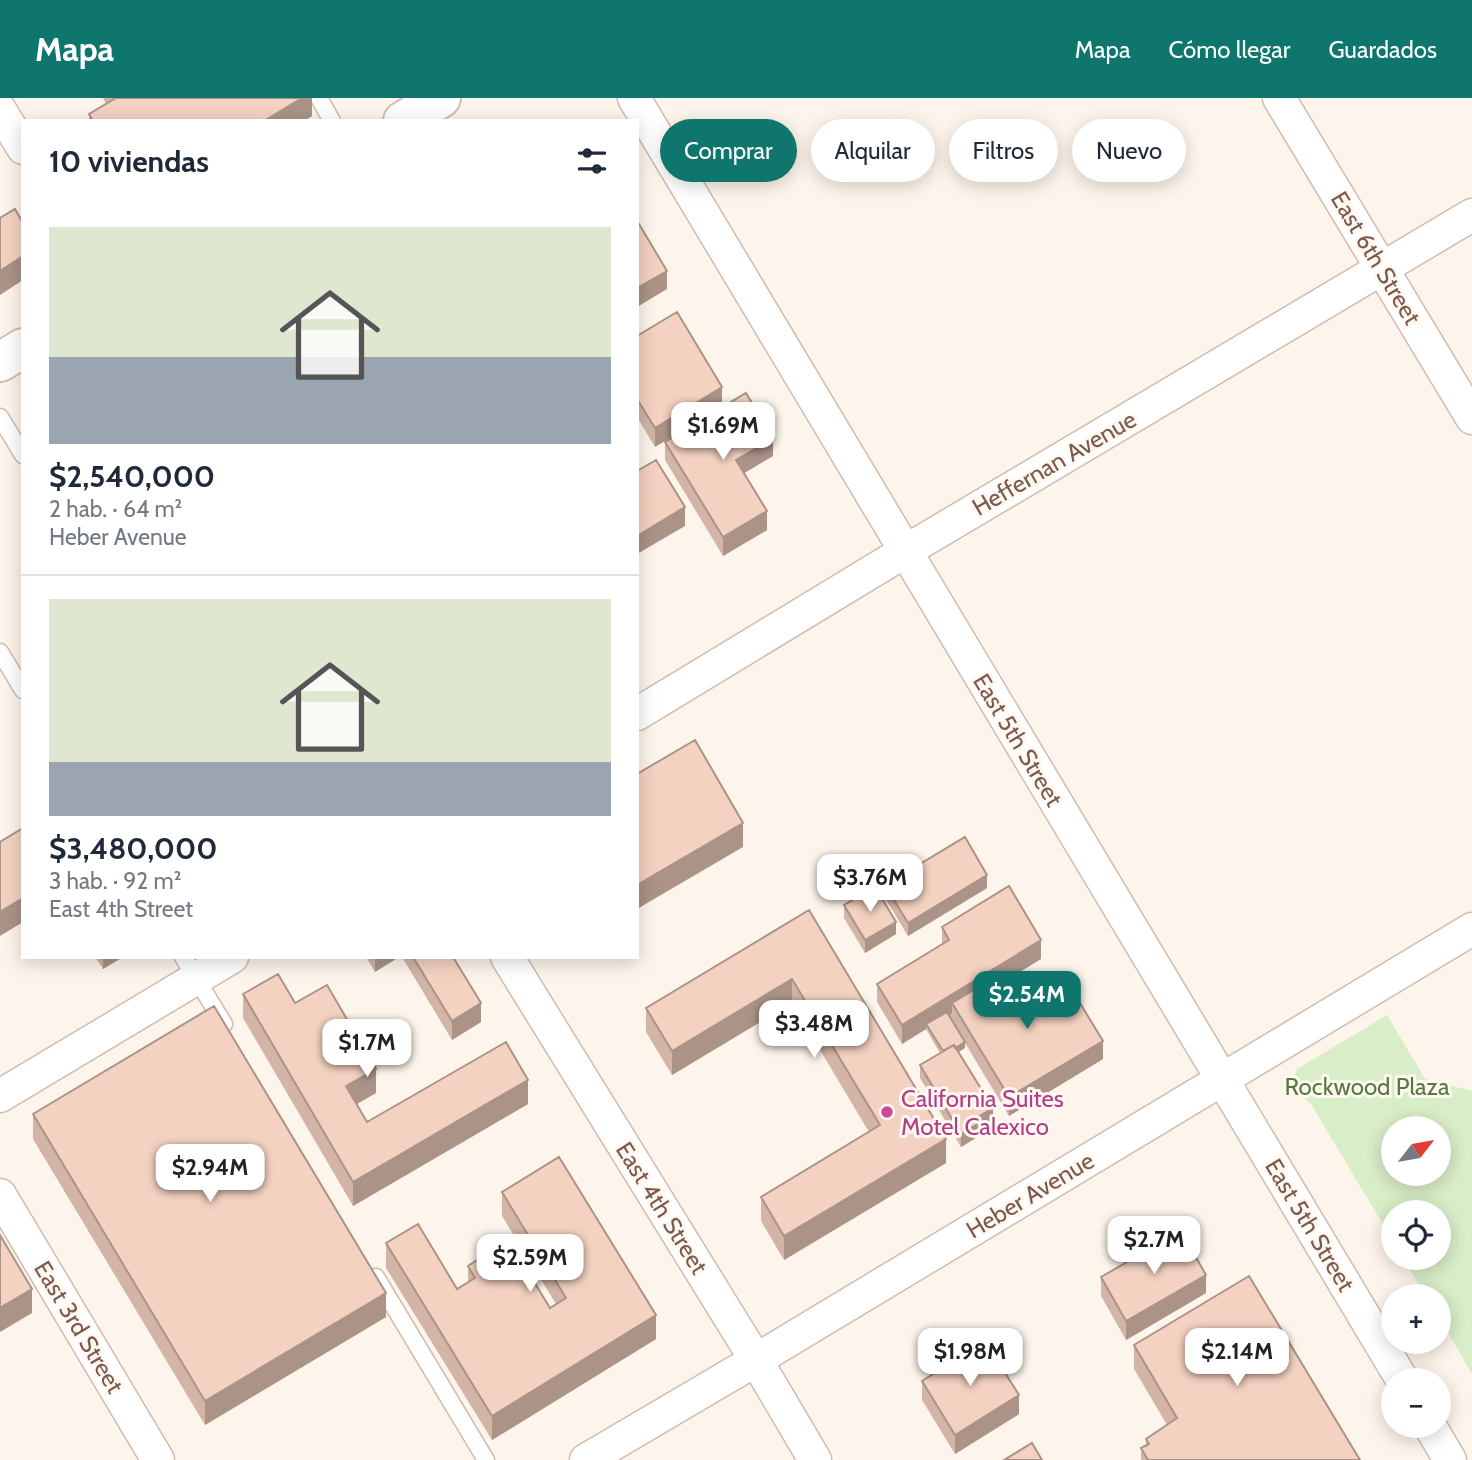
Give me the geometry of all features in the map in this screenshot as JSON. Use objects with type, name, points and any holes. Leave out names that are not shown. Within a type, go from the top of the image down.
[{"type":"street","points":[[406,119],[441,98]]},
{"type":"street","name":"East 5th Street","points":[[634,98],[1395,1368]]},
{"type":"street","name":"East 6th Street","points":[[1279,98],[1472,418]]},
{"type":"street","points":[[0,110],[21,145]]},
{"type":"street","name":"Heffernan Avenue","points":[[639,713],[1472,215]]},
{"type":"street","points":[[0,362],[21,349]]},
{"type":"street","name":"Heber Avenue","points":[[586,1460],[1472,929]]},
{"type":"street","points":[[0,1096],[190,968],[225,959]]},
{"type":"street","name":"East 4th Street","points":[[508,959],[815,1460]]},
{"type":"street","name":"East 3rd Street","points":[[0,1195],[158,1460]]},
{"type":"street","points":[[1437,1438],[1450,1460]]},
{"type":"lane","points":[[318,98],[331,119]]},
{"type":"lane","points":[[0,417],[21,452]]},
{"type":"lane","points":[[0,652],[21,687]]},
{"type":"lane","points":[[190,968],[232,1038]]},
{"type":"lane","points":[[366,1261],[486,1460]]},
{"type":"green space","name":"Rockwood Plaza","points":[[1387,1015],[1425,1079],[1472,1091],[1472,1374],[1451,1338],[1451,1284],[1418,1284],[1410,1270],[1451,1270],[1451,1200],[1381,1200],[1381,1221],[1311,1104],[1291,1088],[1297,1069]]},
{"type":"building","points":[[116,98],[302,98],[267,119],[92,119],[89,114]]},
{"type":"building","points":[[15,209],[21,220],[21,257],[0,271],[0,218]]},
{"type":"building","points":[[639,224],[667,271],[639,287]]},
{"type":"building","points":[[677,312],[722,387],[655,428],[639,402],[639,335]]},
{"type":"building","points":[[746,393],[773,438],[736,460],[767,511],[723,537],[665,442]]},
{"type":"building","points":[[656,460],[685,507],[639,535],[639,470]]},
{"type":"building","points":[[695,740],[743,823],[639,884],[639,773]]},
{"type":"building","points":[[21,829],[21,899],[0,912],[0,842]]},
{"type":"building","points":[[965,837],[987,875],[908,923],[885,885]]},
{"type":"building","points":[[1009,886],[1041,940],[902,1025],[877,984],[949,940],[942,927]]},
{"type":"building","points":[[875,887],[896,922],[865,940],[844,905]]},
{"type":"building","name":"California Suites Motel Calexico","points":[[809,910],[946,1139],[784,1236],[761,1197],[880,1125],[792,979],[672,1051],[646,1008]]},
{"type":"building","points":[[414,959],[454,959],[481,1003],[452,1021]]},
{"type":"building","points":[[278,974],[295,1003],[327,985],[376,1069],[346,1086],[367,1122],[506,1042],[528,1080],[353,1182],[243,994]]},
{"type":"building","points":[[1066,980],[1103,1041],[1009,1097],[952,1003],[987,982],[994,994],[1013,983],[1024,1001],[1046,987],[1048,991]]},
{"type":"building","points":[[214,1006],[386,1293],[205,1401],[33,1114]]},
{"type":"building","points":[[947,1012],[965,1042],[943,1051],[926,1024]]},
{"type":"building","points":[[954,1045],[993,1108],[976,1118],[979,1123],[961,1134],[920,1065]]},
{"type":"building","points":[[559,1157],[656,1315],[492,1416],[386,1243],[418,1224],[457,1289],[475,1278],[468,1266],[495,1248],[509,1270],[522,1262],[550,1308],[566,1298],[502,1192]]},
{"type":"building","points":[[1181,1231],[1206,1275],[1126,1321],[1101,1277]]},
{"type":"building","points":[[0,1235],[32,1289],[0,1308]]},
{"type":"building","points":[[1249,1276],[1360,1460],[1148,1460],[1141,1448],[1149,1444],[1146,1439],[1177,1418],[1134,1345]]},
{"type":"building","points":[[985,1341],[1019,1395],[955,1435],[922,1381]]},
{"type":"building","points":[[1032,1443],[1042,1460],[1004,1460]]},
{"type":"place","name":"California Suites Motel Calexico","points":[[887,1112]]}]
